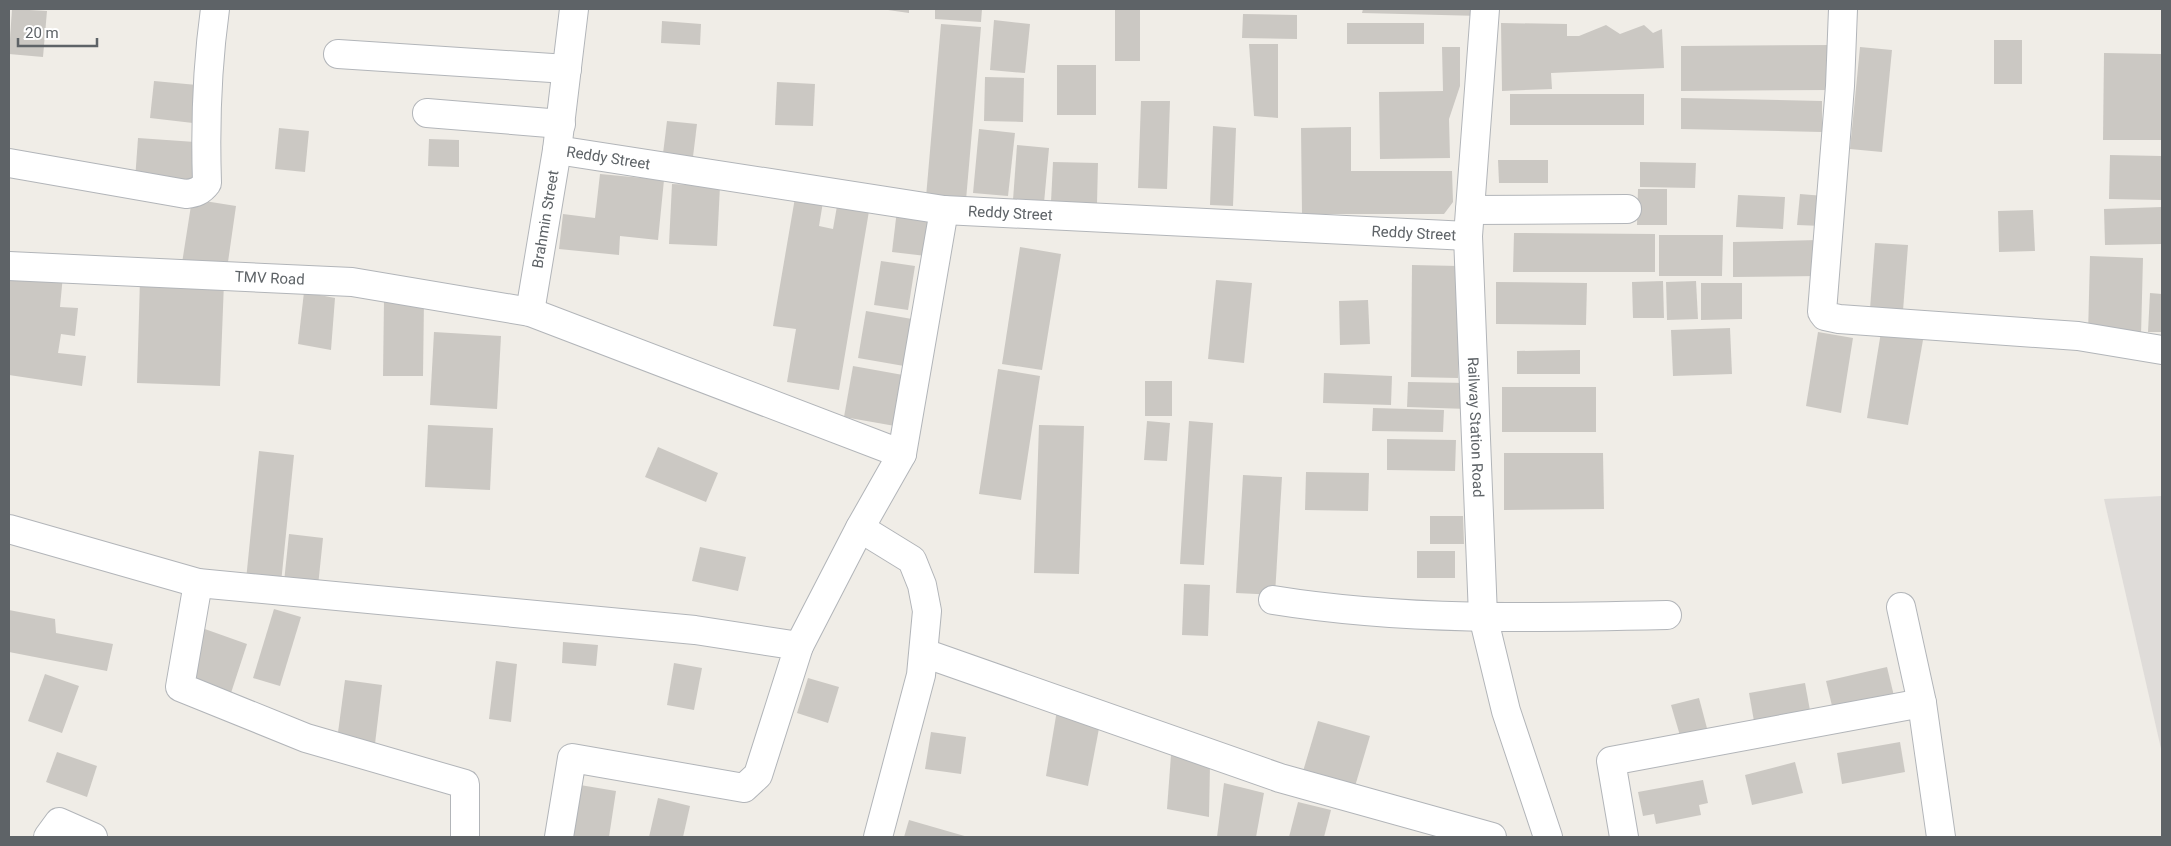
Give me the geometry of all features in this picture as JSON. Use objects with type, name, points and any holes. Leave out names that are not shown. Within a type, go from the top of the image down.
[{"type":"street","points":[[9,163],[186,194],[197,192],[204,188],[207,183],[205,128],[209,54],[215,9]]},
{"type":"street","name":"Brahmin Street","points":[[530,312],[559,137],[574,9]]},
{"type":"street","name":"Railway Station Road","points":[[1485,9],[1469,223],[1483,616],[1506,711],[1548,837]]},
{"type":"street","points":[[1843,9],[1840,86],[1822,312],[1825,316],[1839,320],[2078,336],[2162,350]]},
{"type":"street","points":[[338,54],[567,69]]},
{"type":"street","name":"Reddy Street","points":[[427,113],[944,210],[1469,223],[1627,209]]},
{"type":"street","points":[[559,837],[572,758],[744,788],[758,776],[799,646],[860,528],[902,454],[944,210]]},
{"type":"street","name":"TMV Road","points":[[9,266],[352,282],[530,312],[902,454]]},
{"type":"street","points":[[860,528],[912,560],[922,585],[927,611],[921,675],[878,837]]},
{"type":"street","points":[[9,529],[198,583],[695,630],[799,646]]},
{"type":"street","points":[[198,583],[180,687],[306,738],[465,784],[465,837]]},
{"type":"street","points":[[1273,600],[1322,608],[1394,614],[1483,616],[1514,619],[1666,615]]},
{"type":"street","points":[[1901,607],[1922,703],[1941,837]]},
{"type":"street","points":[[924,653],[1280,778],[1492,837]]},
{"type":"street","points":[[1624,837],[1611,761],[1922,703]]},
{"type":"street","points":[[48,837],[59,822],[93,837]]},
{"type":"shaded area","points":[[2162,496],[2162,753],[2104,499]]},
{"type":"building","points":[[12,9],[47,11],[43,57],[9,54]]},
{"type":"building","points":[[881,9],[909,9],[909,13]]},
{"type":"building","points":[[935,9],[982,9],[981,22],[935,19]]},
{"type":"building","points":[[1363,9],[1481,9],[1481,16],[1362,13]]},
{"type":"building","points":[[1115,10],[1140,10],[1140,61],[1115,61]]},
{"type":"building","points":[[1243,14],[1297,15],[1297,39],[1242,38]]},
{"type":"building","points":[[994,20],[1030,24],[1025,73],[990,70]]},
{"type":"building","points":[[662,21],[701,24],[700,45],[661,43]]},
{"type":"building","points":[[1347,23],[1424,23],[1424,44],[1347,44]]},
{"type":"building","points":[[1501,23],[1567,24],[1567,36],[1579,36],[1606,25],[1620,34],[1644,25],[1653,33],[1662,29],[1664,68],[1551,73],[1552,89],[1502,91]]},
{"type":"building","points":[[941,24],[981,27],[966,200],[926,197]]},
{"type":"building","points":[[1994,40],[2022,40],[2022,84],[1994,84]]},
{"type":"building","points":[[1249,44],[1278,44],[1278,118],[1254,116]]},
{"type":"building","points":[[1832,45],[1833,90],[1681,91],[1681,46]]},
{"type":"building","points":[[1442,47],[1460,47],[1460,86],[1449,119],[1450,158],[1380,159],[1379,92],[1443,91]]},
{"type":"building","points":[[1860,47],[1892,50],[1882,152],[1850,149]]},
{"type":"building","points":[[2104,53],[2162,54],[2162,140],[2103,140]]},
{"type":"building","points":[[1057,65],[1096,65],[1096,115],[1057,115]]},
{"type":"building","points":[[985,77],[1024,78],[1023,122],[984,121]]},
{"type":"building","points":[[154,81],[197,85],[193,123],[150,118]]},
{"type":"building","points":[[777,82],[815,84],[813,126],[775,125]]},
{"type":"building","points":[[1510,94],[1644,94],[1644,125],[1510,125]]},
{"type":"building","points":[[1681,98],[1822,101],[1822,132],[1681,129]]},
{"type":"building","points":[[1141,101],[1170,101],[1167,189],[1138,188]]},
{"type":"building","points":[[667,121],[697,124],[692,165],[662,162]]},
{"type":"building","points":[[1213,126],[1236,128],[1233,206],[1210,205]]},
{"type":"building","points":[[1351,127],[1351,171],[1452,171],[1453,202],[1444,214],[1302,214],[1301,128]]},
{"type":"building","points":[[279,128],[309,131],[305,172],[275,169]]},
{"type":"building","points":[[979,129],[1015,133],[1008,196],[973,193]]},
{"type":"building","points":[[138,138],[195,142],[192,185],[135,180]]},
{"type":"building","points":[[429,139],[459,140],[459,167],[428,166]]},
{"type":"building","points":[[1017,145],[1049,148],[1044,203],[1013,200]]},
{"type":"building","points":[[2110,155],[2162,156],[2162,200],[2109,199]]},
{"type":"building","points":[[1498,160],[1548,160],[1548,183],[1499,183]]},
{"type":"building","points":[[1053,162],[1098,163],[1097,204],[1051,202]]},
{"type":"building","points":[[1640,162],[1696,163],[1695,188],[1640,187]]},
{"type":"building","points":[[600,174],[664,180],[658,240],[620,236],[619,255],[559,249],[563,214],[595,218]]},
{"type":"building","points":[[672,184],[720,186],[717,246],[669,244]]},
{"type":"building","points":[[1638,189],[1667,189],[1667,225],[1637,225]]},
{"type":"building","points":[[796,192],[824,196],[819,226],[833,229],[837,206],[869,211],[839,390],[787,382],[796,329],[773,326]]},
{"type":"building","points":[[1800,194],[1824,196],[1822,226],[1797,225]]},
{"type":"building","points":[[1738,195],[1785,197],[1783,229],[1736,227]]},
{"type":"building","points":[[192,199],[236,206],[227,269],[182,263]]},
{"type":"building","points":[[2162,207],[2162,244],[2105,245],[2104,209]]},
{"type":"building","points":[[897,210],[932,213],[926,256],[892,252]]},
{"type":"building","points":[[2033,210],[2035,251],[1999,252],[1998,211]]},
{"type":"building","points":[[1514,233],[1655,234],[1655,272],[1513,272]]},
{"type":"building","points":[[1659,235],[1723,235],[1722,276],[1659,276]]},
{"type":"building","points":[[1818,240],[1819,276],[1733,277],[1733,242]]},
{"type":"building","points":[[1875,243],[1908,245],[1903,311],[1870,309]]},
{"type":"building","points":[[1020,247],[1061,254],[1042,370],[1002,364]]},
{"type":"building","points":[[2090,256],[2143,258],[2141,336],[2088,335]]},
{"type":"building","points":[[881,261],[915,266],[908,310],[874,305]]},
{"type":"building","points":[[1412,265],[1459,266],[1458,378],[1411,377]]},
{"type":"building","points":[[9,273],[63,275],[60,307],[78,308],[75,336],[61,334],[58,353],[86,356],[82,386],[9,375]]},
{"type":"building","points":[[140,279],[224,282],[220,386],[137,383]]},
{"type":"building","points":[[1216,280],[1252,283],[1244,363],[1208,359]]},
{"type":"building","points":[[1663,281],[1664,318],[1633,318],[1632,282]]},
{"type":"building","points":[[1696,281],[1698,319],[1667,320],[1666,282]]},
{"type":"building","points":[[1496,282],[1587,283],[1586,325],[1496,324]]},
{"type":"building","points":[[1701,283],[1742,283],[1742,319],[1701,320]]},
{"type":"building","points":[[304,292],[335,298],[331,350],[298,344]]},
{"type":"building","points":[[2150,293],[2162,294],[2162,332],[2148,332]]},
{"type":"building","points":[[384,300],[424,300],[423,376],[383,376]]},
{"type":"building","points":[[1368,300],[1370,344],[1340,345],[1339,301]]},
{"type":"building","points":[[866,311],[912,319],[904,366],[858,358]]},
{"type":"building","points":[[1730,328],[1732,374],[1673,376],[1671,330]]},
{"type":"building","points":[[434,332],[501,336],[497,409],[430,405]]},
{"type":"building","points":[[1818,332],[1853,338],[1841,413],[1806,406]]},
{"type":"building","points":[[1881,332],[1923,340],[1908,425],[1867,418]]},
{"type":"building","points":[[1580,350],[1580,374],[1517,374],[1517,351]]},
{"type":"building","points":[[853,366],[903,375],[895,426],[844,417]]},
{"type":"building","points":[[998,369],[1040,376],[1021,500],[979,494]]},
{"type":"building","points":[[1324,373],[1392,376],[1391,405],[1323,403]]},
{"type":"building","points":[[1145,381],[1172,381],[1172,416],[1145,416]]},
{"type":"building","points":[[1408,382],[1469,383],[1468,409],[1407,407]]},
{"type":"building","points":[[1502,387],[1596,387],[1596,432],[1502,432]]},
{"type":"building","points":[[1373,408],[1444,410],[1443,432],[1372,431]]},
{"type":"building","points":[[1147,421],[1170,423],[1167,461],[1144,460]]},
{"type":"building","points":[[1189,421],[1213,423],[1204,565],[1180,564]]},
{"type":"building","points":[[428,425],[493,428],[490,490],[425,487]]},
{"type":"building","points":[[1039,425],[1084,426],[1079,574],[1034,573]]},
{"type":"building","points":[[1387,439],[1456,440],[1455,471],[1387,470]]},
{"type":"building","points":[[658,447],[718,473],[706,502],[645,477]]},
{"type":"building","points":[[259,451],[294,455],[281,583],[246,580]]},
{"type":"building","points":[[1504,453],[1603,453],[1604,509],[1504,510]]},
{"type":"building","points":[[1306,472],[1369,473],[1368,511],[1305,510]]},
{"type":"building","points":[[1243,475],[1282,477],[1275,595],[1236,593]]},
{"type":"building","points":[[1430,516],[1463,516],[1464,544],[1430,544]]},
{"type":"building","points":[[289,534],[323,538],[318,586],[284,582]]},
{"type":"building","points":[[700,547],[746,557],[738,591],[692,581]]},
{"type":"building","points":[[1417,551],[1455,551],[1455,578],[1417,578]]},
{"type":"building","points":[[1184,584],[1210,585],[1208,636],[1182,635]]},
{"type":"building","points":[[274,609],[301,617],[280,686],[253,678]]},
{"type":"building","points":[[9,610],[55,619],[56,633],[113,644],[107,671],[9,652]]},
{"type":"building","points":[[202,628],[247,644],[230,696],[184,681]]},
{"type":"building","points":[[563,642],[598,645],[596,666],[562,663]]},
{"type":"building","points":[[496,661],[517,664],[511,722],[489,719]]},
{"type":"building","points":[[674,663],[702,668],[694,710],[667,705]]},
{"type":"building","points":[[1887,667],[1894,696],[1833,710],[1826,681]]},
{"type":"building","points":[[45,674],[79,686],[62,733],[28,721]]},
{"type":"building","points":[[808,678],[839,687],[828,723],[797,713]]},
{"type":"building","points":[[345,680],[382,685],[375,744],[337,740]]},
{"type":"building","points":[[1805,683],[1811,716],[1755,727],[1749,693]]},
{"type":"building","points":[[1699,698],[1708,732],[1681,739],[1671,705]]},
{"type":"building","points":[[1058,704],[1101,718],[1088,786],[1046,776]]},
{"type":"building","points":[[1318,721],[1370,736],[1353,793],[1301,778]]},
{"type":"building","points":[[931,732],[966,737],[961,774],[925,769]]},
{"type":"building","points":[[1900,742],[1905,772],[1842,784],[1837,753]]},
{"type":"building","points":[[57,752],[97,766],[87,797],[46,782]]},
{"type":"building","points":[[1171,755],[1210,765],[1209,817],[1167,809]]},
{"type":"building","points":[[1795,762],[1803,793],[1752,805],[1745,775]]},
{"type":"building","points":[[1703,780],[1708,803],[1699,805],[1701,815],[1656,824],[1654,814],[1643,816],[1638,792]]},
{"type":"building","points":[[1224,783],[1264,793],[1256,837],[1217,837]]},
{"type":"building","points":[[580,785],[616,791],[609,837],[572,836]]},
{"type":"building","points":[[658,798],[690,806],[683,837],[649,837]]},
{"type":"building","points":[[1298,802],[1331,810],[1324,837],[1289,837]]},
{"type":"building","points":[[909,820],[968,837],[904,837]]}]
